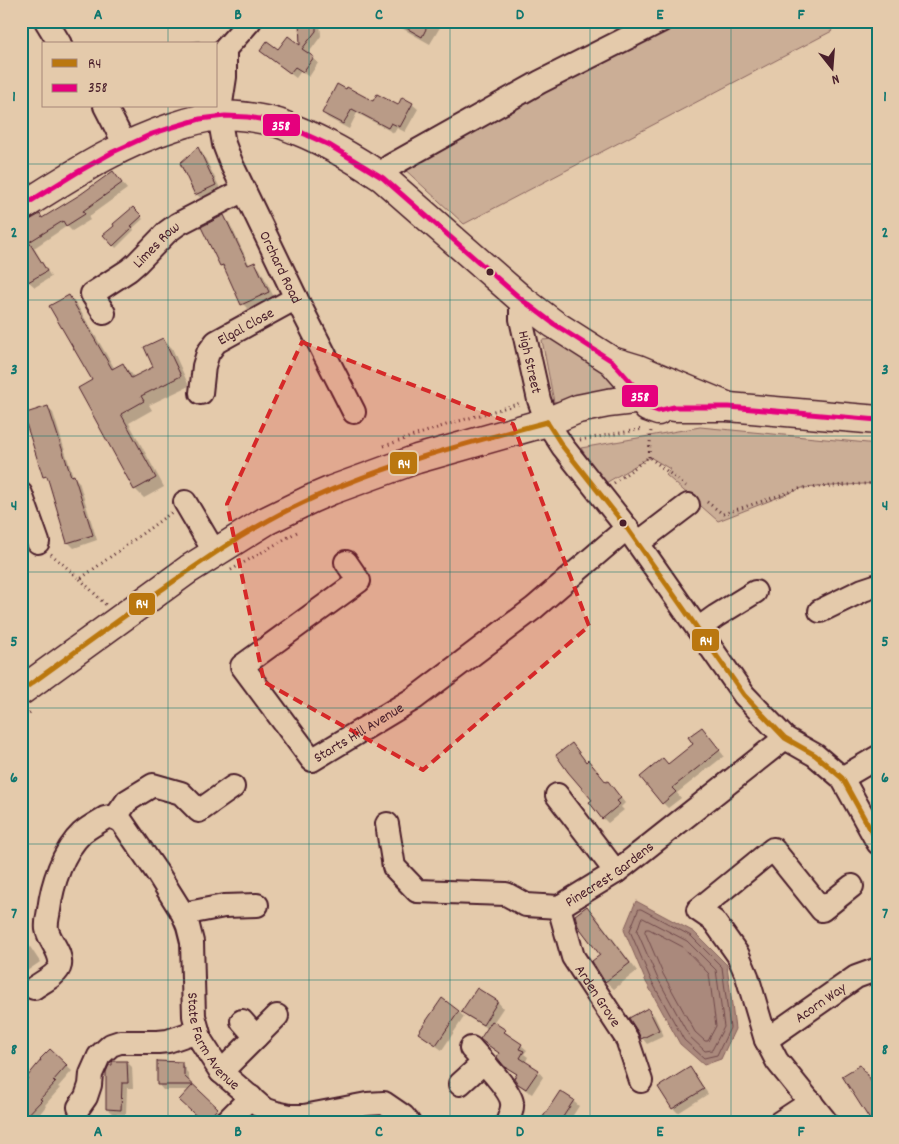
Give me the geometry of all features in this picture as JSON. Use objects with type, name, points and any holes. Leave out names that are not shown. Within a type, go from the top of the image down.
[{"type":"main road","name":"High Street","points":[[21,207],[126,145],[194,120],[219,116],[251,117],[279,124],[309,135],[336,149],[360,162],[383,178],[521,300],[554,324],[612,361],[638,369],[729,407]]},
{"type":"main road","name":"High Street","points":[[612,361],[657,411]]},
{"type":"main road","points":[[29,699],[119,620],[189,569],[222,562],[266,521],[341,486],[417,459],[546,422],[578,409],[608,403],[657,411],[729,407],[878,420]]},
{"type":"street","points":[[46,21],[59,42]]},
{"type":"street","name":"Orchard Road","points":[[250,21],[225,49],[225,77],[219,116],[224,144],[232,165],[296,298],[354,412]]},
{"type":"street","points":[[383,178],[390,166],[540,82],[661,21]]},
{"type":"street","points":[[106,108],[126,145]]},
{"type":"street","name":"Limes Row","points":[[104,313],[92,294],[129,270],[167,232],[178,224],[244,190]]},
{"type":"street","name":"Elgal Close","points":[[201,393],[204,366],[208,353],[216,342],[296,298]]},
{"type":"street","name":"High Street","points":[[521,300],[520,319],[539,400],[546,422],[563,448],[632,536],[744,695],[785,738],[815,755],[842,778]]},
{"type":"street","points":[[21,494],[38,542]]},
{"type":"street","points":[[632,536],[694,498]]},
{"type":"street","points":[[185,502],[222,562]]},
{"type":"street","name":"Starts Hill Avenue","points":[[346,562],[359,581],[242,666],[312,760],[415,698],[632,536]]},
{"type":"street","points":[[820,611],[863,590],[878,585]]},
{"type":"street","points":[[698,629],[754,592]]},
{"type":"street","name":"Pinecrest Gardens","points":[[387,824],[394,867],[417,891],[506,894],[526,905],[559,907],[616,872],[785,738]]},
{"type":"street","points":[[878,757],[842,778],[878,843]]},
{"type":"street","points":[[34,988],[56,973],[60,967],[60,958],[47,929],[50,895],[64,859],[82,834],[109,816],[119,820],[127,801],[153,785],[181,792],[200,811],[233,787]]},
{"type":"street","points":[[557,795],[616,872]]},
{"type":"street","name":"State Farm Avenue","points":[[119,820],[158,874],[188,926],[192,942],[194,1016],[197,1031],[221,1072],[264,1109],[290,1116],[304,1116],[367,1104],[384,1103],[403,1116],[409,1123]]},
{"type":"street","points":[[827,1123],[777,1060],[766,1040],[747,976],[738,955],[714,921],[698,910],[773,849],[822,910],[852,886]]},
{"type":"street","points":[[182,914],[224,906],[257,904]]},
{"type":"street","name":"Arden Grove","points":[[559,907],[573,957],[627,1040],[641,1081]]},
{"type":"street","name":"Acorn Way","points":[[766,1040],[856,977],[878,969]]},
{"type":"street","points":[[221,1072],[249,1029],[277,1016]]},
{"type":"street","points":[[80,1107],[86,1097],[99,1056],[111,1044],[120,1042],[168,1041],[197,1031]]},
{"type":"street","points":[[460,1084],[477,1055],[511,1099],[511,1111],[507,1123]]},
{"type":"street","points":[[225,1123],[251,1097]]},
{"type":"street","points":[[779,1123],[811,1102]]},
{"type":"path","points":[[600,493],[650,457],[657,411]]},
{"type":"path","points":[[650,457],[694,498],[723,514],[802,488],[878,483]]},
{"type":"path","points":[[80,579],[185,502]]},
{"type":"path","points":[[222,562],[304,528]]},
{"type":"path","points":[[38,542],[80,579],[119,620]]},
{"type":"path","points":[[21,719],[29,699]]},
{"type":"highlighted area","points":[[302,342],[513,424],[589,626],[423,770],[264,682],[227,504]]},
{"type":"shaded area","points":[[678,21],[826,21],[832,31],[464,224],[400,165],[406,160]]},
{"type":"shaded area","points":[[555,339],[623,384],[621,393],[554,402],[542,340]]},
{"type":"shaded area","points":[[700,427],[878,444],[878,483],[802,488],[718,521],[666,475],[670,469],[650,457],[604,484],[581,448]]},
{"type":"water","points":[[636,901],[694,932],[727,965],[735,1029],[721,1059],[704,1065],[680,1044],[646,982],[624,930]]},
{"type":"building","points":[[299,21],[316,21],[316,31],[302,49],[314,57],[303,72],[295,67],[290,73],[260,51],[267,41],[278,49],[288,36],[300,45]]},
{"type":"building","points":[[394,21],[430,21],[422,37]]},
{"type":"building","points":[[337,84],[346,89],[347,87],[373,101],[377,94],[398,105],[402,97],[413,103],[400,127],[391,123],[388,128],[352,109],[343,124],[322,113]]},
{"type":"building","points":[[198,147],[216,185],[195,195],[180,163]]},
{"type":"building","points":[[113,171],[122,183],[83,211],[85,214],[66,226],[63,221],[29,242],[47,271],[28,282],[21,270],[21,225],[40,214],[42,218],[81,194]]},
{"type":"building","points":[[133,207],[142,216],[113,246],[103,235]]},
{"type":"building","points":[[224,215],[248,265],[255,262],[269,292],[241,305],[223,265],[220,266],[201,227]]},
{"type":"building","points":[[69,295],[112,369],[123,363],[131,378],[153,367],[144,347],[163,338],[181,376],[141,396],[144,401],[121,414],[156,478],[134,490],[78,388],[92,380],[49,306]]},
{"type":"building","points":[[48,406],[71,476],[74,475],[93,535],[67,543],[47,476],[43,477],[23,414]]},
{"type":"building","points":[[702,727],[720,750],[672,788],[676,792],[662,804],[640,777],[663,758],[668,764],[693,744],[688,737]]},
{"type":"building","points":[[572,743],[586,762],[588,760],[621,798],[617,801],[620,804],[602,819],[589,802],[592,800],[556,755]]},
{"type":"building","points":[[587,906],[630,963],[605,982],[592,961],[600,955],[578,926],[575,915]]},
{"type":"building","points":[[477,988],[498,1001],[483,1025],[461,1012]]},
{"type":"building","points":[[442,998],[459,1011],[436,1045],[418,1033]]},
{"type":"building","points":[[648,1008],[659,1030],[641,1039],[629,1018]]},
{"type":"building","points":[[492,1021],[522,1044],[519,1049],[524,1051],[520,1058],[539,1070],[526,1089],[518,1084],[514,1078],[517,1074],[504,1066],[497,1057],[499,1053],[480,1039]]},
{"type":"building","points":[[50,1049],[67,1065],[53,1081],[56,1082],[40,1099],[42,1100],[21,1122],[21,1086],[40,1059]]},
{"type":"building","points":[[113,1061],[127,1061],[128,1083],[122,1083],[121,1110],[106,1109],[106,1072]]},
{"type":"building","points":[[157,1061],[182,1062],[184,1076],[218,1108],[204,1123],[179,1100],[193,1085],[157,1085]]},
{"type":"building","points":[[860,1065],[878,1092],[878,1123],[872,1123],[842,1076]]},
{"type":"building","points":[[690,1067],[704,1089],[672,1109],[658,1087]]},
{"type":"building","points":[[560,1091],[574,1100],[559,1123],[539,1123]]},
{"type":"transit line","name":"358","points":[[21,207],[113,152],[152,134],[200,119],[225,116],[271,121],[329,145],[383,178],[521,299],[554,324],[612,361],[634,386],[647,407],[658,411],[674,407],[729,407],[878,420]]},
{"type":"transit line","name":"R4","points":[[547,422],[563,447],[627,528],[744,695],[785,738],[815,755],[842,778],[878,843]]},
{"type":"transit line","name":"R4","points":[[21,691],[197,565],[233,541],[290,509],[352,481],[416,459],[547,422]]}]
